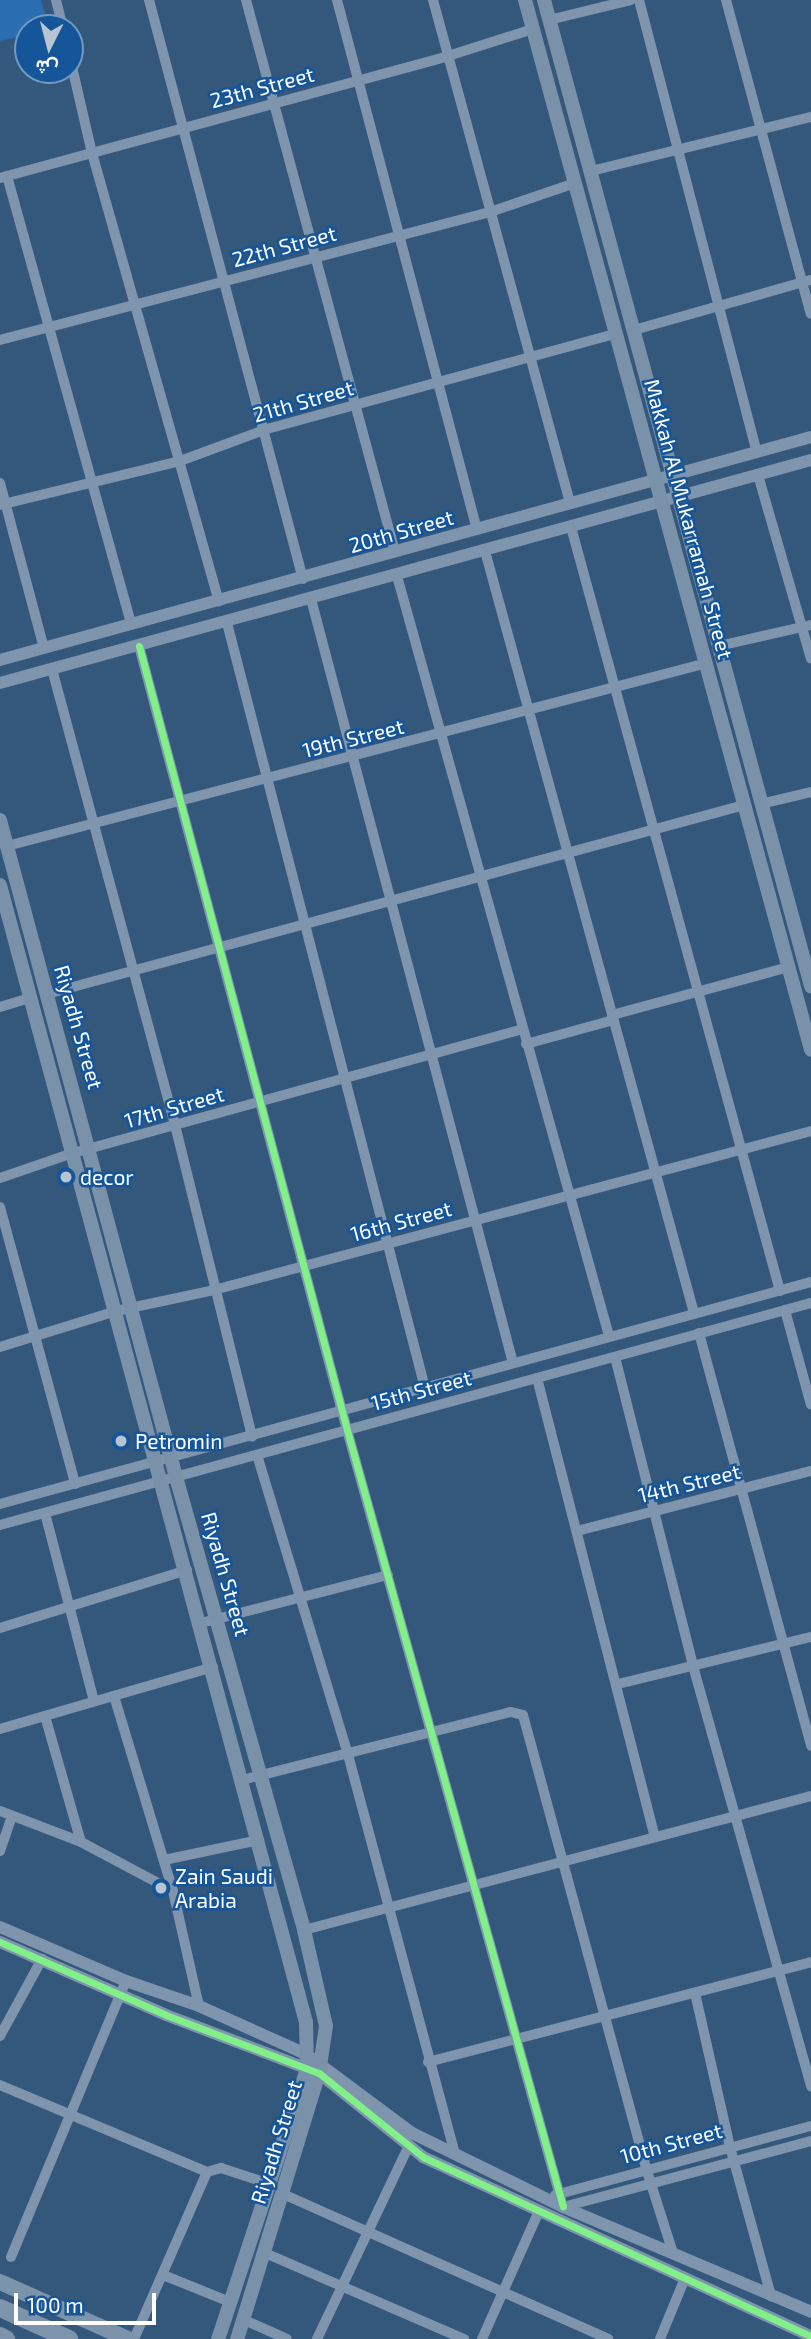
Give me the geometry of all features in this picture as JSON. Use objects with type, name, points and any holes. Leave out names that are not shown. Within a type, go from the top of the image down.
[{"type":"highway","points":[[0,2308],[69,2339]]},
{"type":"highway","points":[[0,2336],[6,2339]]},
{"type":"main road","name":"Makkah Al Mukarramah Street","points":[[525,0],[811,1050]]},
{"type":"main road","name":"Makkah Al Mukarramah Street","points":[[544,0],[761,804],[807,956],[811,986]]},
{"type":"main road","name":"Riyadh Street","points":[[0,820],[176,1477],[304,1930],[326,2026],[218,2339]]},
{"type":"main road","name":"Riyadh Street","points":[[0,885],[187,1570],[306,2022],[313,2065],[283,2194],[237,2339]]},
{"type":"main road","points":[[0,2282],[128,2339]]},
{"type":"street","points":[[149,0],[224,282],[267,429],[303,579]]},
{"type":"street","points":[[246,0],[313,258],[395,552]]},
{"type":"street","points":[[337,0],[441,383],[477,530]]},
{"type":"street","points":[[433,0],[570,503]]},
{"type":"street","points":[[549,20],[631,0]]},
{"type":"street","points":[[639,0],[757,452]]},
{"type":"street","points":[[726,0],[806,282],[811,314]]},
{"type":"street","name":"23th Street","points":[[4,176],[448,56],[533,29]]},
{"type":"street","points":[[76,84],[92,153],[219,601]]},
{"type":"street","points":[[590,171],[811,117]]},
{"type":"street","points":[[4,176],[50,327],[131,624]]},
{"type":"street","name":"22th Street","points":[[0,340],[490,212],[576,183]]},
{"type":"street","points":[[634,330],[806,282]]},
{"type":"street","name":"21th Street","points":[[3,504],[180,461],[267,429],[617,333]]},
{"type":"street","name":"20th Street","points":[[0,660],[303,579],[811,437]]},
{"type":"street","name":"20th Street","points":[[0,683],[227,623],[811,460]]},
{"type":"street","points":[[758,475],[806,626],[811,659]]},
{"type":"street","points":[[0,483],[3,504],[44,648]]},
{"type":"street","points":[[571,527],[780,1291]]},
{"type":"street","points":[[485,551],[694,1313]]},
{"type":"street","points":[[397,576],[609,1336]]},
{"type":"street","points":[[311,599],[434,1055],[513,1363]]},
{"type":"street","points":[[227,623],[308,925],[425,1388]]},
{"type":"street","points":[[719,646],[806,626]]},
{"type":"street","points":[[139,646],[342,1412],[433,1731],[562,2207]]},
{"type":"street","name":"19th Street","points":[[7,846],[615,690],[707,663]]},
{"type":"street","points":[[52,668],[175,1125],[252,1437]]},
{"type":"street","points":[[761,804],[811,792]]},
{"type":"street","points":[[47,994],[744,805]]},
{"type":"street","points":[[526,1044],[789,967]]},
{"type":"street","points":[[0,1007],[30,998]]},
{"type":"street","name":"17th Street","points":[[0,1178],[73,1153],[91,1152],[175,1125],[522,1030]]},
{"type":"street","name":"16th Street","points":[[0,1347],[116,1311],[214,1290],[742,1152],[811,1131]]},
{"type":"street","points":[[0,1207],[75,1484]]},
{"type":"street","name":"15th Street","points":[[0,1504],[811,1282]]},
{"type":"street","name":"15th Street","points":[[0,1525],[811,1303]]},
{"type":"street","points":[[785,1310],[811,1405]]},
{"type":"street","points":[[699,1334],[781,1644],[811,1746]]},
{"type":"street","points":[[615,1357],[693,1666],[811,2087]]},
{"type":"street","points":[[537,1378],[655,1836]]},
{"type":"street","points":[[257,1455],[348,1751],[428,2062],[455,2153]]},
{"type":"street","name":"14th Street","points":[[577,1531],[811,1471]]},
{"type":"street","points":[[45,1513],[93,1701]]},
{"type":"street","points":[[0,1628],[67,1604],[187,1570]]},
{"type":"street","points":[[201,1623],[301,1601],[388,1575]]},
{"type":"street","points":[[618,1684],[811,1637]]},
{"type":"street","points":[[0,1729],[213,1667]]},
{"type":"street","points":[[114,1696],[144,1806],[173,1891],[199,2006]]},
{"type":"street","points":[[242,1780],[348,1751],[511,1712],[523,1715],[646,2168],[673,2253]]},
{"type":"street","points":[[45,1716],[81,1842]]},
{"type":"street","points":[[304,1930],[473,1883],[811,1796]]},
{"type":"street","points":[[0,1811],[81,1842],[173,1891]]},
{"type":"street","points":[[0,1851],[12,1817]]},
{"type":"street","points":[[164,1860],[259,1840]]},
{"type":"street","points":[[0,1927],[126,1981],[199,2006],[313,2065],[412,2133],[455,2153],[540,2204],[685,2278],[811,2336]]},
{"type":"street","points":[[0,1942],[121,1995],[313,2065],[423,2157],[540,2204],[562,2207],[771,2296],[808,2308]]},
{"type":"street","points":[[0,2036],[41,1959]]},
{"type":"street","points":[[428,2062],[516,2042],[811,1962]]},
{"type":"street","points":[[10,2257],[126,1981]]},
{"type":"street","points":[[695,1993],[733,2162],[771,2296]]},
{"type":"street","points":[[0,2085],[207,2172],[221,2168],[270,2184]]},
{"type":"street","name":"10th Street","points":[[540,2204],[559,2194],[646,2168],[811,2126]]},
{"type":"street","name":"10th Street","points":[[562,2207],[811,2141]]},
{"type":"street","points":[[317,2339],[409,2145]]},
{"type":"street","points":[[134,2339],[207,2172]]},
{"type":"street","points":[[283,2194],[608,2339]]},
{"type":"street","points":[[482,2339],[504,2294],[540,2204]]},
{"type":"street","points":[[265,2253],[464,2339]]},
{"type":"street","points":[[163,2275],[230,2302]]},
{"type":"street","points":[[660,2339],[685,2278]]},
{"type":"street","points":[[242,2319],[288,2339]]},
{"type":"shaded area","points":[[0,0],[41,0],[45,14],[14,14],[14,38],[0,41]]},
{"type":"cycle path","points":[[139,646],[347,1430],[563,2207]]},
{"type":"cycle path","points":[[0,1942],[166,2015],[319,2073],[423,2157],[811,2336]]},
{"type":"place","name":"decor","points":[[66,1177]]},
{"type":"place","name":"Petromin","points":[[121,1441]]},
{"type":"place","name":"Zain Saudi Arabia","points":[[161,1888]]}]
